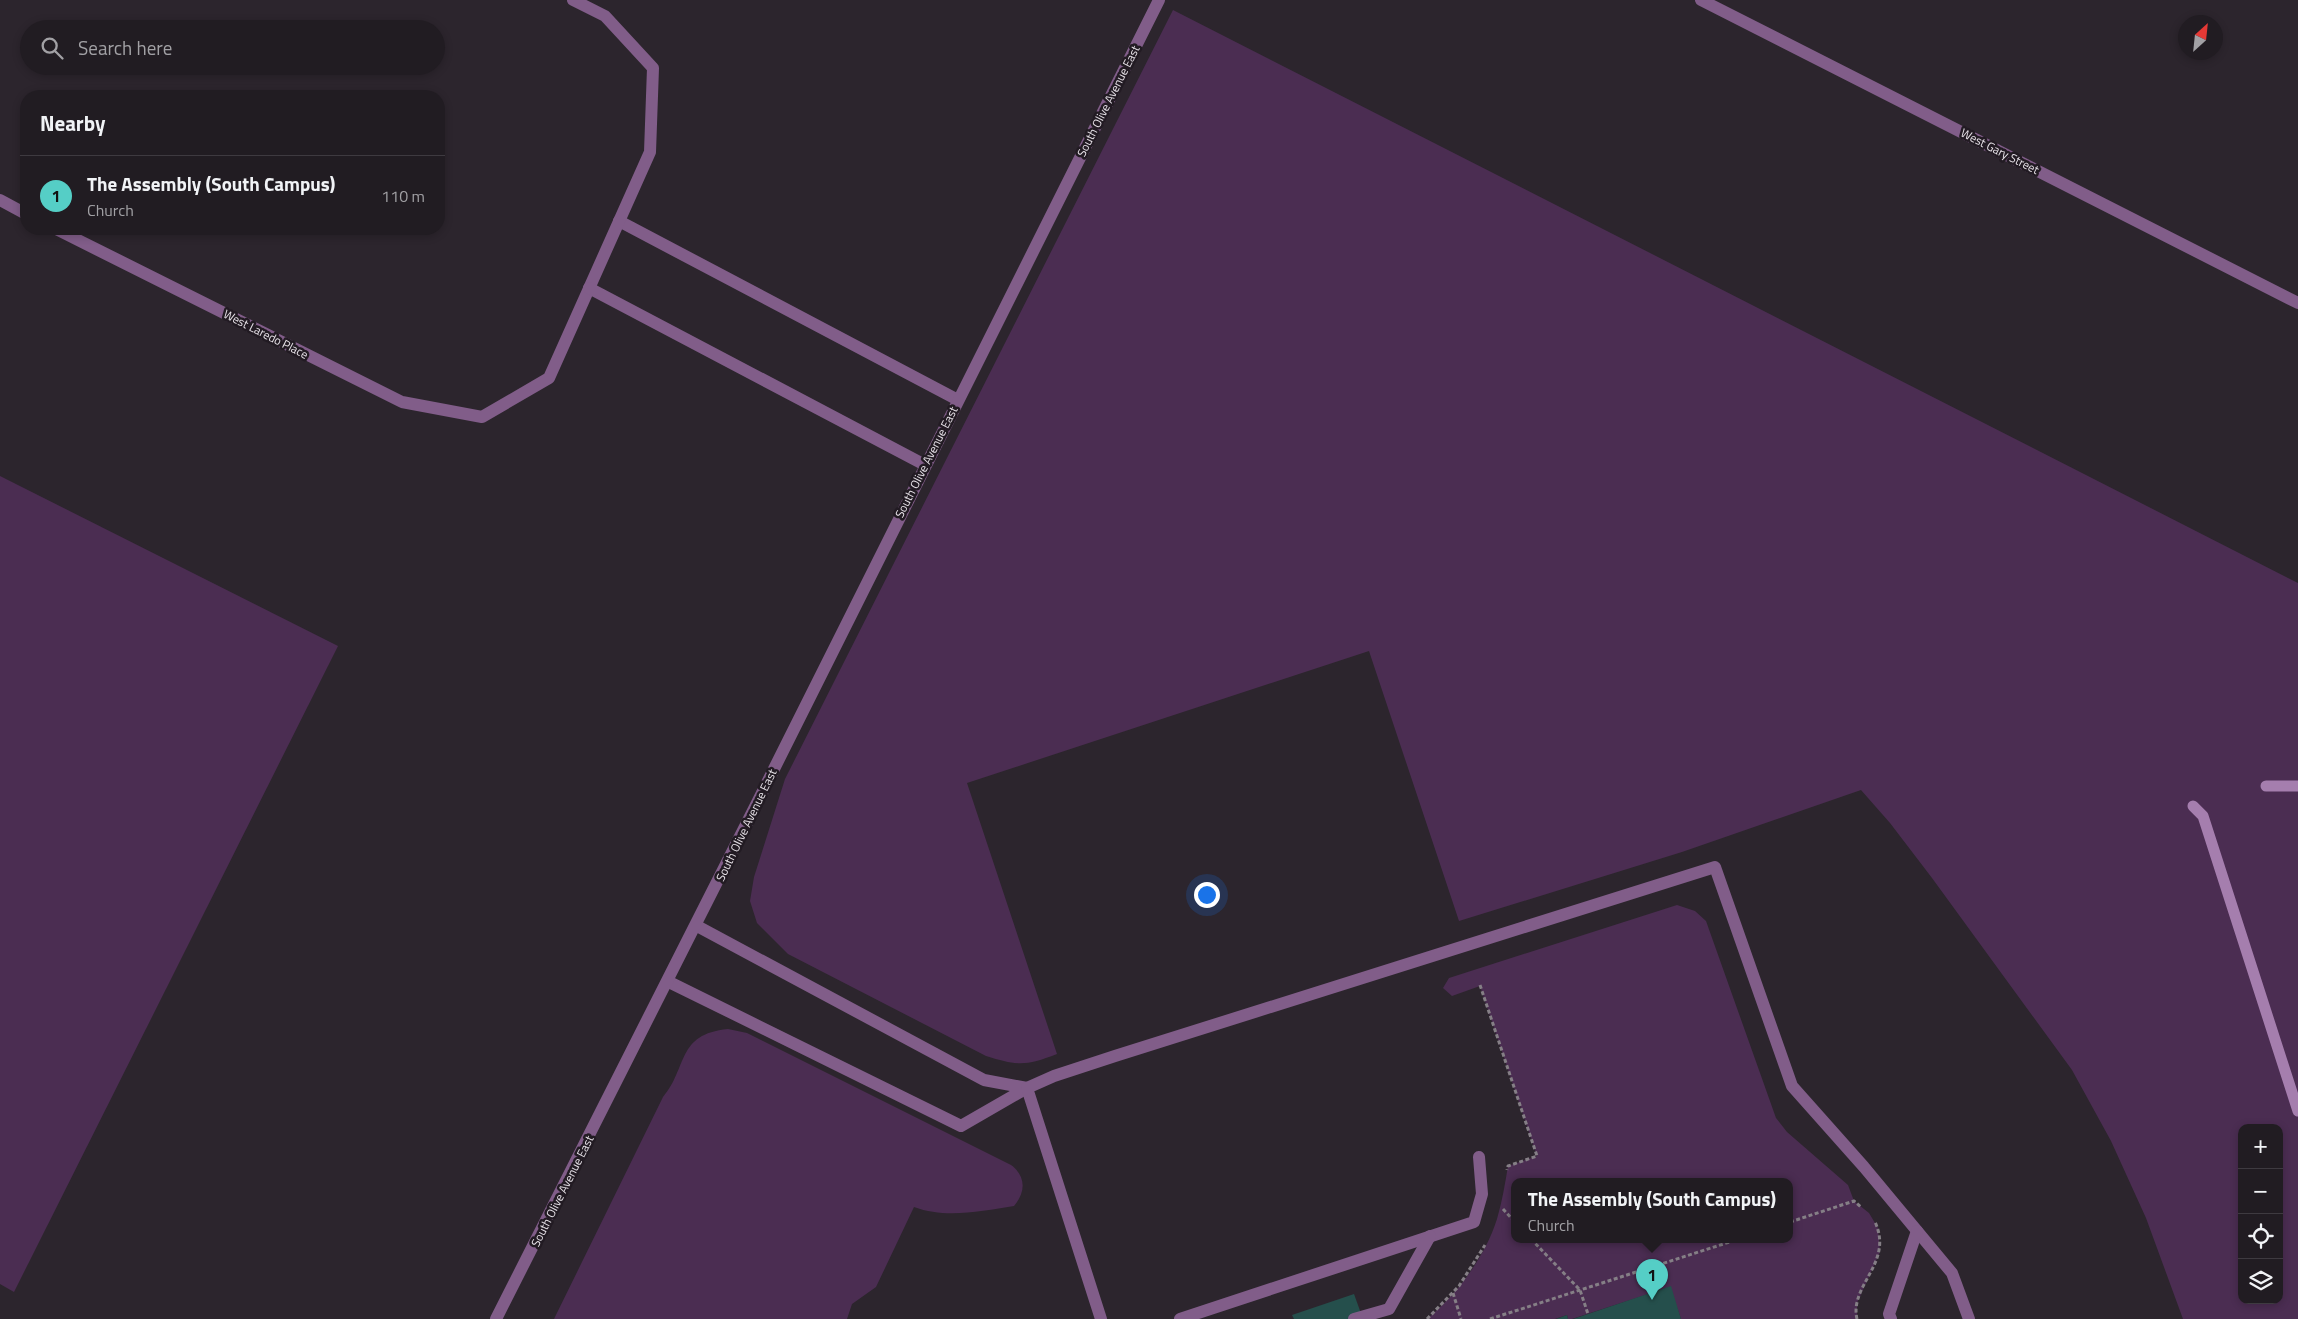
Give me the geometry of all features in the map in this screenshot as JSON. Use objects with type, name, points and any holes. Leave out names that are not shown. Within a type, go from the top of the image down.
[{"type":"street","points":[[573,0],[605,16],[653,68],[650,152],[589,288],[925,465]]},
{"type":"street","name":"South Olive Avenue East","points":[[496,1319],[669,982],[766,782],[1159,0]]},
{"type":"street","name":"West Gary Street","points":[[1701,0],[2298,303]]},
{"type":"street","points":[[0,200],[20,211]]},
{"type":"street","points":[[619,221],[958,400]]},
{"type":"street","name":"West Laredo Place","points":[[68,235],[402,402],[482,417],[549,378],[589,288]]},
{"type":"street","points":[[669,982],[961,1126],[1027,1088],[1054,1076],[1715,867],[1792,1086],[1864,1167],[1952,1273],[1969,1319]]},
{"type":"street","points":[[697,926],[984,1080],[1027,1088]]},
{"type":"street","points":[[1027,1088],[1101,1319]]},
{"type":"street","points":[[1190,1318],[1474,1222],[1482,1194],[1479,1157]]},
{"type":"street","points":[[1891,1319],[1889,1314],[1917,1231]]},
{"type":"street","points":[[1354,1319],[1389,1309],[1430,1236]]},
{"type":"path","points":[[1480,985],[1537,1156],[1508,1166],[1507,1174]]},
{"type":"path","points":[[1793,1221],[1854,1201],[1865,1210]]},
{"type":"path","points":[[1498,1214],[1500,1206],[1511,1218]]},
{"type":"path","points":[[1857,1319],[1857,1303],[1880,1252],[1880,1238],[1874,1220]]},
{"type":"path","points":[[1427,1319],[1453,1293],[1476,1261],[1487,1241]]},
{"type":"path","points":[[1535,1243],[1580,1290],[1588,1314]]},
{"type":"path","points":[[1490,1319],[1727,1243]]},
{"type":"path","points":[[1453,1293],[1461,1319]]},
{"type":"shaded area","points":[[1173,10],[2298,583],[2298,1319],[2183,1319],[2146,1218],[2111,1141],[2072,1070],[1932,878],[1890,823],[1861,790],[1682,852],[1459,921],[1369,651],[967,783],[1057,1054],[1029,1063],[1006,1062],[986,1056],[788,954],[757,923],[750,901],[754,877],[785,779]]},
{"type":"shaded area","points":[[0,476],[338,646],[14,1292],[0,1284]]},
{"type":"shaded area","points":[[1677,905],[1695,911],[1706,921],[1776,1118],[1787,1132],[1848,1185],[1854,1201],[1869,1213],[1878,1228],[1880,1252],[1857,1303],[1857,1319],[1681,1319],[1670,1287],[1572,1319],[1568,1319],[1567,1315],[1555,1319],[1427,1319],[1449,1298],[1469,1274],[1485,1247],[1497,1219],[1508,1166],[1537,1156],[1480,986],[1452,996],[1443,988],[1449,978]]},
{"type":"shaded area","points":[[728,1029],[747,1033],[1011,1165],[1016,1169],[1023,1184],[1018,1201],[1014,1206],[964,1213],[938,1213],[914,1207],[876,1287],[852,1304],[847,1319],[554,1319],[663,1097],[671,1086],[685,1054],[699,1038],[711,1032]]},
{"type":"building","points":[[1671,1286],[1681,1319],[1573,1319],[1588,1314]]},
{"type":"building","points":[[1354,1294],[1363,1319],[1294,1319],[1292,1315]]},
{"type":"building","points":[[1567,1315],[1568,1319],[1556,1319]]},
{"type":"waterway","points":[[2266,786],[2298,786]]},
{"type":"waterway","points":[[2193,806],[2203,816],[2298,1111]]},
{"type":"place","name":"The Assembly (South Campus)","points":[[1652,1300]]}]
